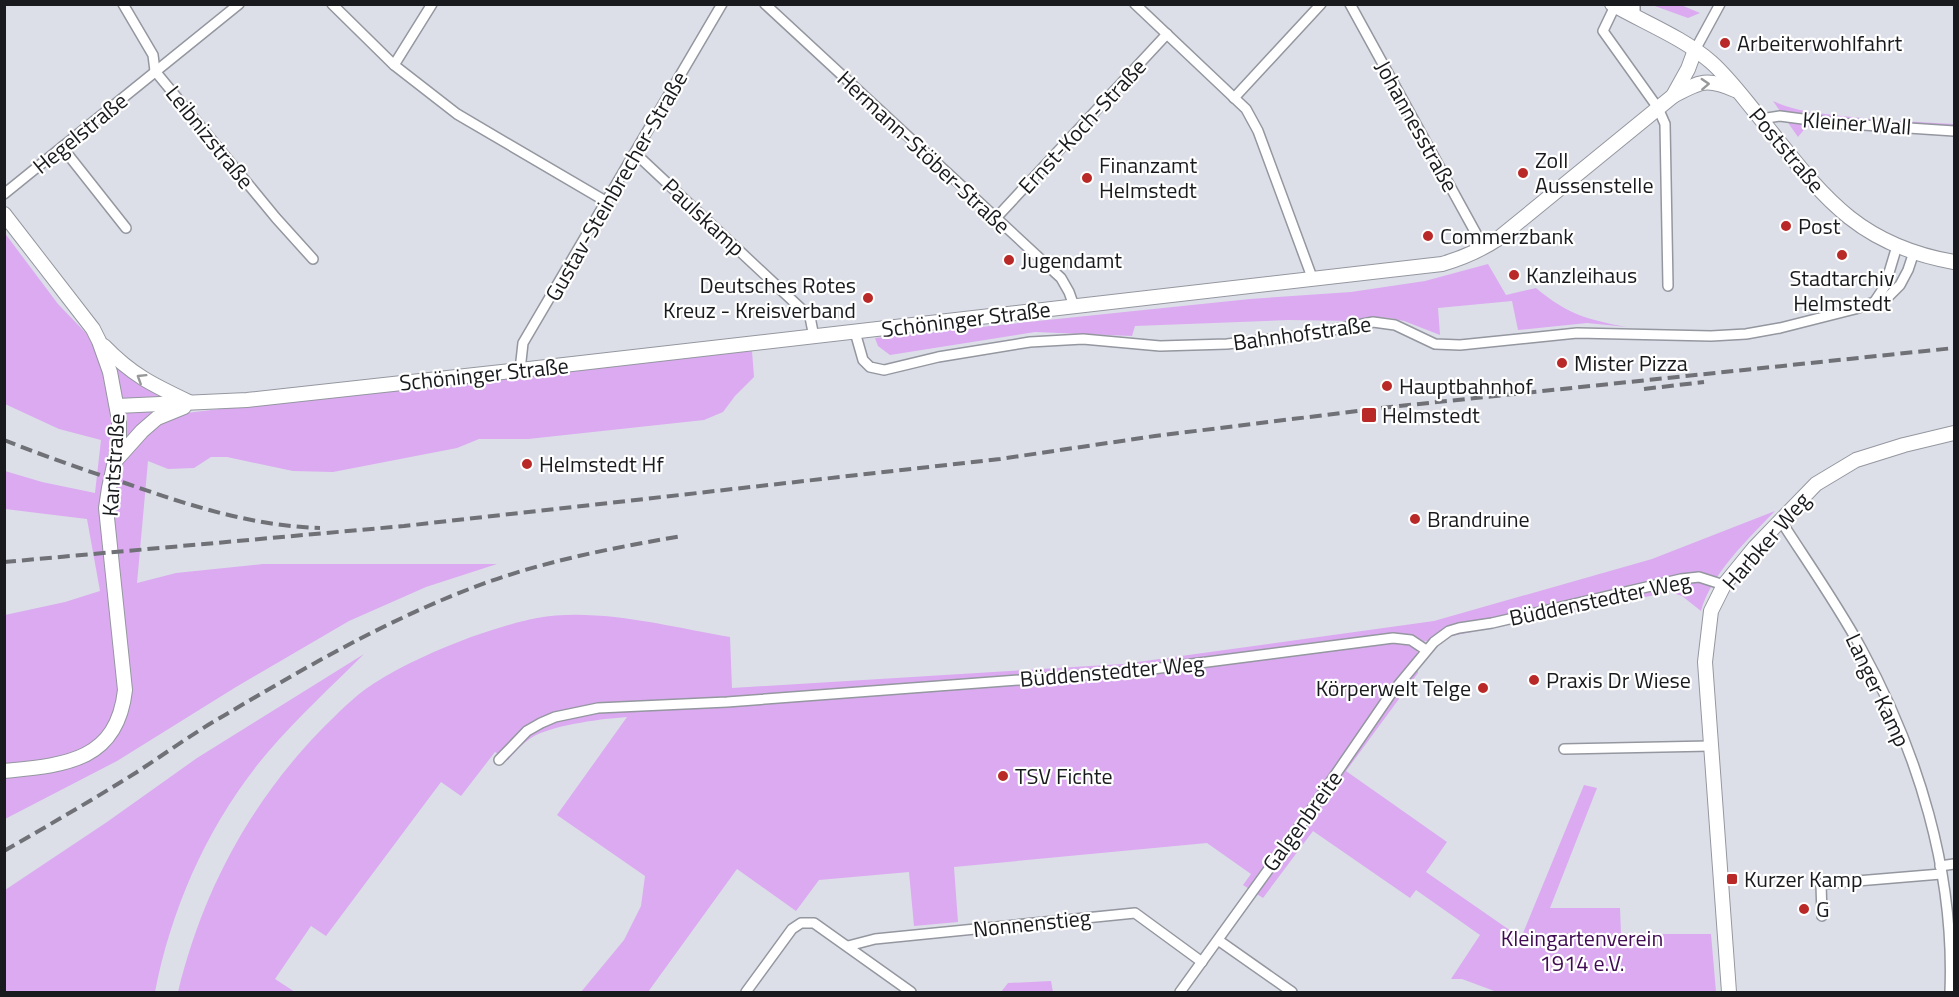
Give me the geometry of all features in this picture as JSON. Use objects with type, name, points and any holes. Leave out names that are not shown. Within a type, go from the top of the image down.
[{"type":"main road","name":"Poststraße","points":[[1614,5],[1635,11],[1711,62],[1838,210],[1864,230],[1896,246],[1954,262]]},
{"type":"main road","name":"Schöninger Straße","points":[[117,406],[247,399],[519,370],[1442,264],[1484,248],[1673,96],[1688,69],[1695,50]]},
{"type":"main road","points":[[1673,96],[1702,82],[1721,84],[1739,92]]},
{"type":"main road","name":"Kantstraße","points":[[4,214],[81,314],[99,341],[110,372],[117,406],[119,432],[106,508],[125,690],[123,707],[117,723],[99,747],[74,760],[4,771]]},
{"type":"main road","points":[[99,341],[122,365],[135,374],[191,403]]},
{"type":"main road","points":[[116,460],[142,430],[157,418],[191,403]]},
{"type":"main road","name":"Harbker Weg","points":[[1729,993],[1705,662],[1711,611],[1724,585],[1755,547],[1816,484],[1856,460],[1954,433]]},
{"type":"street","name":"Leibnizstraße","points":[[123,4],[153,55],[156,71],[276,218],[313,259]]},
{"type":"street","name":"Hegelstraße","points":[[4,194],[239,4]]},
{"type":"street","points":[[332,4],[394,65],[457,114],[607,202]]},
{"type":"street","points":[[394,65],[432,4]]},
{"type":"street","name":"Gustav-Steinbrecher-Straße","points":[[519,370],[523,343],[722,4]]},
{"type":"street","name":"Hermann-Stöber-Straße","points":[[765,4],[1060,278],[1074,306]]},
{"type":"street","points":[[1135,4],[1246,109],[1258,131],[1313,280]]},
{"type":"street","points":[[1234,98],[1322,4]]},
{"type":"street","name":"Johannesstraße","points":[[1350,4],[1484,248]]},
{"type":"street","points":[[1695,50],[1720,4]]},
{"type":"street","points":[[1614,5],[1603,31],[1658,108],[1665,124],[1668,286]]},
{"type":"street","name":"Ernst-Koch-Straße","points":[[996,218],[1167,34]]},
{"type":"street","name":"Kleiner Wall","points":[[1761,119],[1780,116],[1833,123],[1954,131]]},
{"type":"street","points":[[62,147],[126,228]]},
{"type":"street","name":"Paulskamp","points":[[635,153],[810,317],[814,337]]},
{"type":"street","points":[[1875,302],[1884,286],[1896,246]]},
{"type":"street","name":"Bahnhofstraße","points":[[855,332],[863,360],[870,367],[884,370],[938,357],[1030,342],[1083,339],[1160,346],[1227,344],[1312,334],[1373,322],[1395,326],[1425,340],[1446,345],[1588,332],[1727,335],[1780,328],[1855,309],[1888,297],[1900,285],[1914,252]]},
{"type":"street","name":"Langer Kamp","points":[[1781,520],[1841,614],[1878,681],[1895,718],[1932,820],[1941,870],[1948,933],[1950,993]]},
{"type":"street","name":"Büddenstedter Weg","points":[[499,760],[526,731],[541,723],[555,717],[598,708],[727,702],[1137,671],[1393,638],[1411,640],[1426,650],[1449,631],[1681,579],[1699,577],[1724,585]]},
{"type":"street","name":"Galgenbreite","points":[[1180,993],[1307,816],[1390,695],[1426,650]]},
{"type":"street","points":[[1564,749],[1710,746]]},
{"type":"street","points":[[1822,916],[1821,884],[1941,870],[1954,864]]},
{"type":"street","name":"Nonnenstieg","points":[[848,946],[875,939],[1135,913],[1202,962]]},
{"type":"street","points":[[746,993],[792,929],[801,923],[814,923],[911,993]]},
{"type":"street","points":[[1218,940],[1292,993]]},
{"type":"green space","points":[[1652,5],[1681,5],[1700,13],[1688,18]]},
{"type":"green space","points":[[1773,101],[1815,113],[1954,124],[1954,136],[1806,127],[1798,137]]},
{"type":"green space","points":[[4,232],[58,304],[128,377],[186,413],[509,375],[752,351],[754,377],[723,412],[704,420],[528,439],[479,439],[457,448],[333,472],[293,471],[227,457],[211,457],[194,468],[168,469],[148,461],[137,583],[176,573],[263,564],[497,564],[426,587],[349,621],[236,687],[117,761],[5,819],[5,615],[65,602],[100,591],[87,519],[5,509],[5,471],[42,482],[95,493],[101,440],[59,429],[5,404]]},
{"type":"green space","points":[[1488,264],[1506,295],[1536,288],[1578,315],[1627,327],[1587,323],[1518,330],[1512,301],[1438,308],[1440,335],[1404,321],[1376,317],[1354,321],[1288,320],[1135,326],[1132,336],[1035,332],[890,355],[878,346],[875,338],[1250,299],[1351,292],[1425,281]]},
{"type":"green space","name":"Kleingartenverein 1914 e.V.","points":[[1775,511],[1742,545],[1722,570],[1706,597],[1701,611],[1682,596],[1670,592],[1417,643],[1418,673],[1346,771],[1447,842],[1426,872],[1521,938],[1584,785],[1597,788],[1550,908],[1620,908],[1621,934],[1711,934],[1716,992],[1497,992],[1462,979],[1451,979],[1480,935],[1416,890],[1410,898],[1313,831],[1263,898],[1243,885],[1251,874],[1207,843],[954,867],[958,922],[914,926],[909,872],[819,880],[796,911],[737,869],[648,992],[581,992],[624,940],[641,906],[645,876],[557,815],[627,717],[581,723],[546,731],[520,746],[508,760],[495,752],[461,796],[441,782],[326,936],[311,926],[275,979],[295,992],[178,992],[188,955],[214,886],[250,821],[270,790],[294,760],[338,713],[373,684],[433,652],[504,626],[537,618],[584,615],[634,620],[730,637],[732,688],[1123,664],[1434,621],[1652,559]]},
{"type":"green space","points":[[364,654],[279,739],[247,778],[228,806],[196,865],[183,896],[162,959],[155,992],[5,992],[5,890],[197,758]]},
{"type":"green space","points":[[1051,981],[1053,992],[1001,992],[1008,983]]},
{"type":"railway","points":[[4,562],[404,526],[1000,459],[1155,436],[1390,407],[1954,348]]},
{"type":"railway","points":[[1644,389],[1704,382]]},
{"type":"railway","points":[[4,440],[79,468],[221,513],[270,523],[320,528]]},
{"type":"railway","points":[[4,851],[121,782],[203,728],[257,696],[387,625],[454,595],[535,567],[682,536]]},
{"type":"place","name":"Arbeiterwohlfahrt","points":[[1725,43]]},
{"type":"place","name":"Zoll Aussenstelle","points":[[1523,173]]},
{"type":"place","name":"Finanzamt Helmstedt","points":[[1087,178]]},
{"type":"place","name":"Post","points":[[1786,226]]},
{"type":"place","name":"Commerzbank","points":[[1428,236]]},
{"type":"place","name":"Stadtarchiv Helmstedt","points":[[1842,255]]},
{"type":"place","name":"Jugendamt","points":[[1009,260]]},
{"type":"place","name":"Kanzleihaus","points":[[1514,275]]},
{"type":"place","name":"Deutsches Rotes Kreuz - Kreisverband","points":[[868,298]]},
{"type":"place","name":"Mister Pizza","points":[[1562,363]]},
{"type":"place","name":"Hauptbahnhof","points":[[1387,386]]},
{"type":"place","name":"Helmstedt","points":[[1369,415]]},
{"type":"place","name":"Helmstedt Hf","points":[[527,464]]},
{"type":"place","name":"Brandruine","points":[[1415,519]]},
{"type":"place","name":"Praxis Dr Wiese","points":[[1534,680]]},
{"type":"place","name":"Körperwelt Telge","points":[[1483,688]]},
{"type":"place","name":"TSV Fichte","points":[[1003,776]]},
{"type":"place","name":"Kurzer Kamp","points":[[1732,879]]},
{"type":"place","name":"G","points":[[1804,909]]}]
